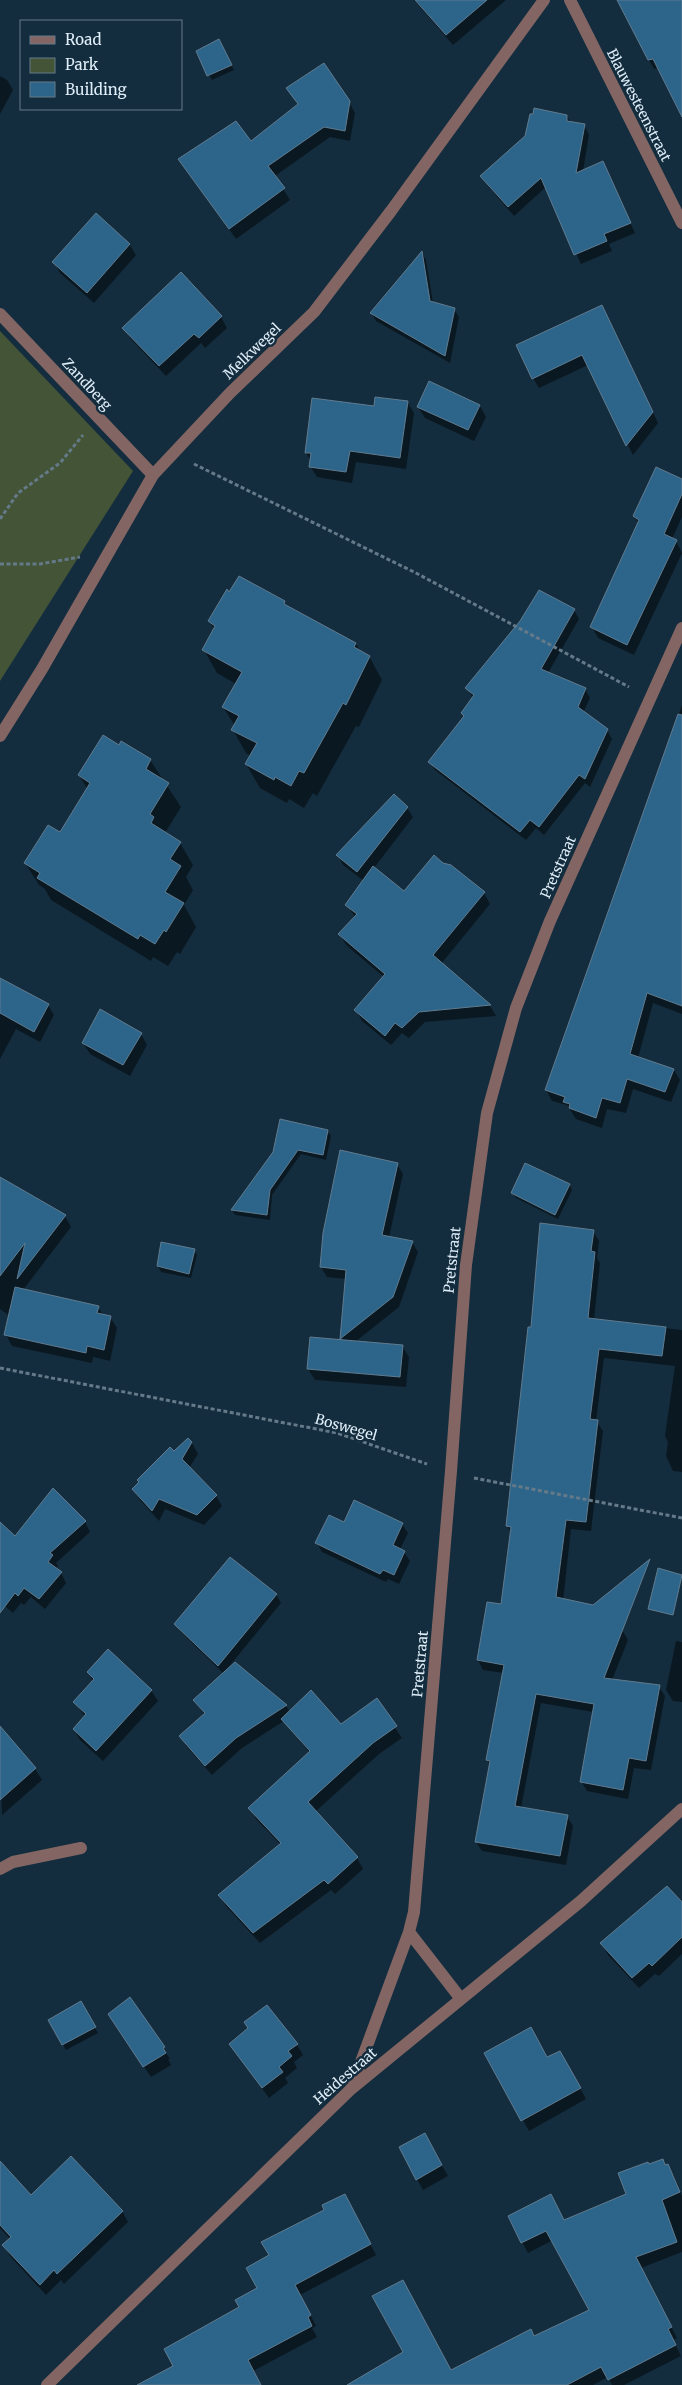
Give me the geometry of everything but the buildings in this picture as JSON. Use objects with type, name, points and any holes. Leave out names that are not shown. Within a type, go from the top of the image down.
[{"type":"street","name":"Melkwegel","points":[[0,736],[110,552],[153,475],[172,453],[314,312],[391,211],[544,0]]},
{"type":"street","name":"Blauwesteenstraat","points":[[570,0],[682,223]]},
{"type":"street","name":"Zandberg","points":[[0,314],[153,475]]},
{"type":"street","name":"Pretstraat","points":[[351,2089],[409,1932],[414,1912],[451,1471],[466,1265],[478,1163],[492,1089],[516,1008],[550,921],[682,628]]},
{"type":"street","name":"Heidestraat","points":[[46,2385],[351,2089],[581,1901],[682,1809]]},
{"type":"street","points":[[0,1869],[13,1862],[81,1848]]},
{"type":"street","points":[[409,1932],[461,1999]]},
{"type":"path","points":[[0,519],[18,493],[60,463],[97,416]]},
{"type":"path","points":[[172,453],[416,573],[649,699]]},
{"type":"path","points":[[0,564],[40,564],[110,552]]},
{"type":"path","name":"Boswegel","points":[[0,1368],[337,1433],[476,1479],[682,1518]]},
{"type":"green space","points":[[0,331],[133,471],[0,681]]}]
